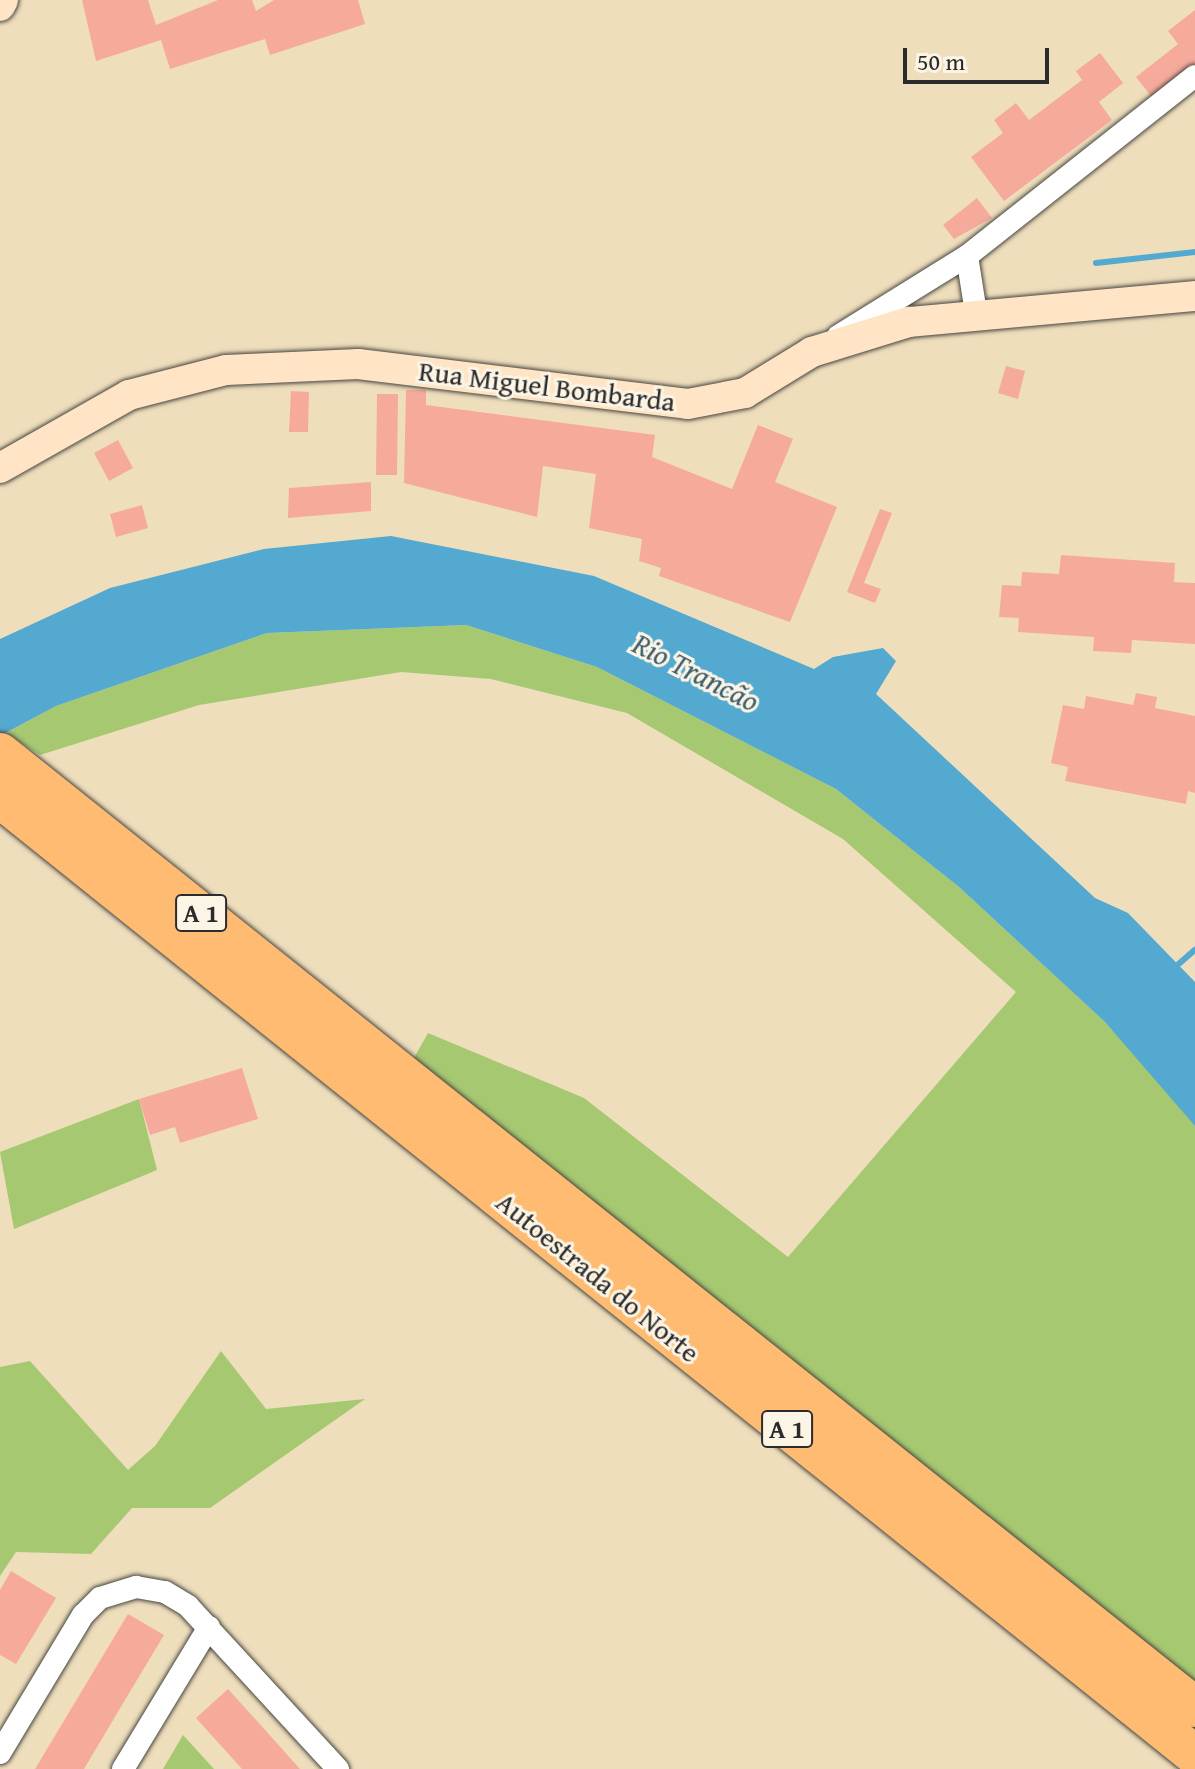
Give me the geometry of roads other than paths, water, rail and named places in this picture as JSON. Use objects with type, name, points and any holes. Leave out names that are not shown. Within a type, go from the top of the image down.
[{"type":"highway","name":"Autoestrada do Norte","points":[[0,753],[391,1087],[1195,1755]]},
{"type":"highway","name":"Autoestrada do Norte","points":[[0,798],[391,1087],[1195,1707]]},
{"type":"main road","points":[[0,6],[3,0]]},
{"type":"main road","name":"Rua Miguel Bombarda","points":[[0,468],[129,395],[226,370],[358,364],[688,404],[745,393],[812,352],[909,322],[976,313],[1195,296]]},
{"type":"street","points":[[812,352],[967,256],[1195,76]]},
{"type":"street","points":[[967,256],[976,313]]},
{"type":"street","points":[[0,1753],[83,1615],[100,1598],[136,1587],[165,1592],[209,1627],[338,1769]]},
{"type":"street","points":[[123,1769],[209,1627]]},
{"type":"water","name":"Rio Trancão","points":[[391,536],[594,576],[814,669],[833,657],[883,648],[896,661],[876,694],[1095,898],[1128,913],[1195,982],[1195,1126],[1105,1022],[959,887],[836,789],[597,667],[466,625],[267,633],[56,706],[0,736],[0,639],[110,588],[264,549]]},
{"type":"waterway","points":[[1096,263],[1195,252]]},
{"type":"waterway","points":[[1174,968],[1195,950]]}]
